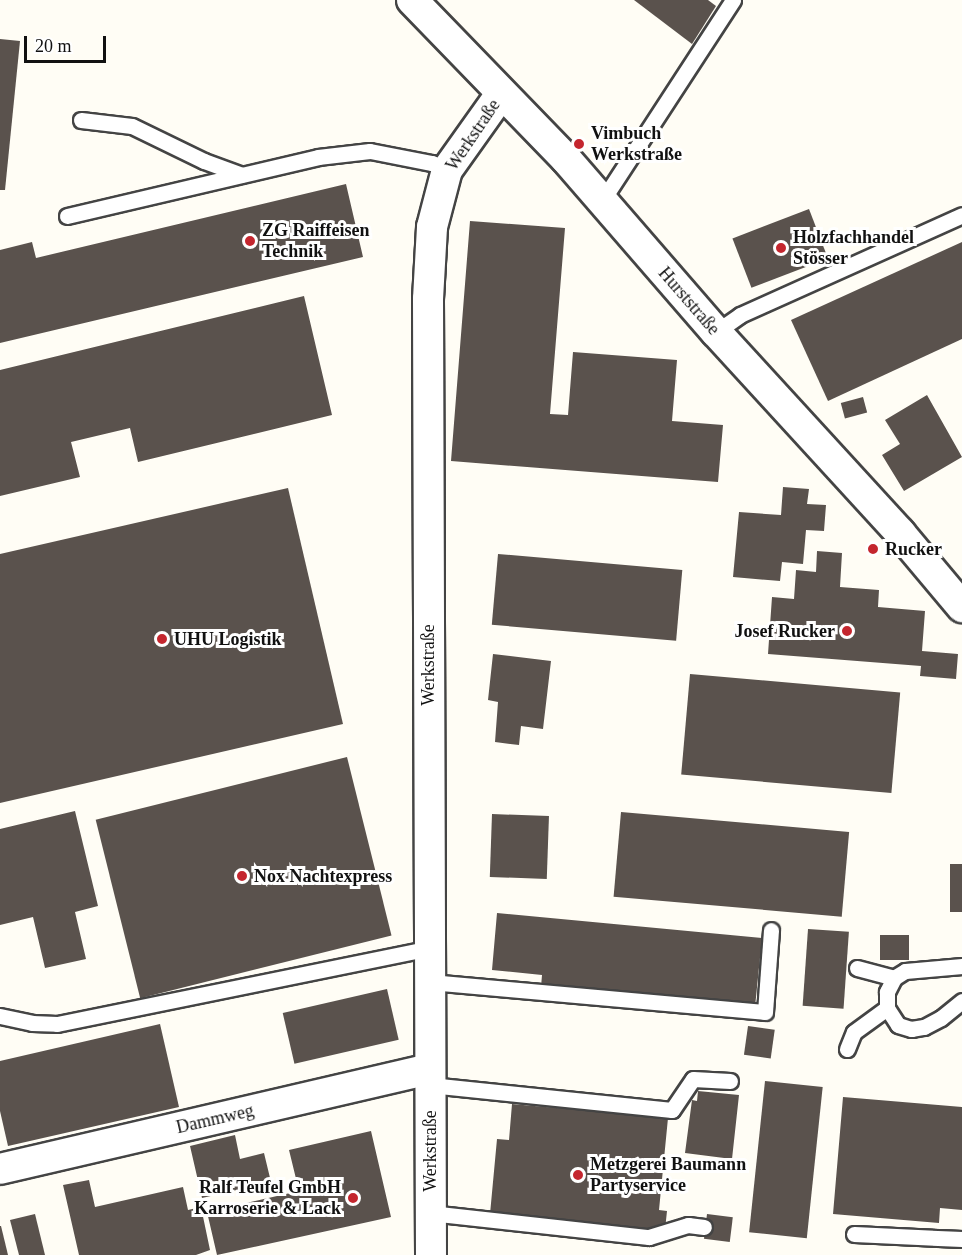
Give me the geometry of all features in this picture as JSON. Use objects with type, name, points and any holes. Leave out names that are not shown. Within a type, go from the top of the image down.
[{"type":"street","name":"Hurststraße","points":[[412,0],[566,159],[716,332],[900,533],[962,607]]},
{"type":"street","name":"Werkstraße","points":[[430,1255],[428,299],[432,227],[447,170],[501,94]]},
{"type":"street","name":"Dammweg","points":[[0,1169],[430,1077]]},
{"type":"lane","points":[[602,201],[733,0]]},
{"type":"lane","points":[[81,120],[132,126],[204,161],[242,175]]},
{"type":"lane","points":[[67,216],[318,157],[369,151],[432,163],[447,170]]},
{"type":"lane","points":[[716,332],[740,315],[962,215]]},
{"type":"lane","points":[[429,982],[765,1012],[771,930]]},
{"type":"lane","points":[[0,1016],[32,1023],[57,1024],[429,948]]},
{"type":"lane","points":[[962,966],[905,971],[894,978],[887,992],[887,1008],[898,1025],[911,1029],[924,1027],[941,1018],[962,1001]]},
{"type":"lane","points":[[857,968],[894,978]]},
{"type":"lane","points":[[847,1049],[854,1032],[887,1008]]},
{"type":"lane","points":[[430,1077],[672,1110],[693,1079],[730,1081]]},
{"type":"lane","points":[[430,1214],[649,1237],[688,1225],[704,1227]]},
{"type":"lane","points":[[854,1234],[962,1239]]},
{"type":"building","points":[[634,0],[708,0],[716,6],[692,44]]},
{"type":"building","points":[[0,39],[20,41],[5,190],[0,190]]},
{"type":"building","points":[[346,184],[363,257],[0,343],[0,250],[32,242],[36,258]]},
{"type":"building","name":"Holzfachhandel Stösser","points":[[809,209],[828,258],[751,288],[732,238]]},
{"type":"building","points":[[470,221],[565,228],[550,414],[568,415],[573,352],[677,360],[672,421],[723,425],[718,482],[451,461]]},
{"type":"building","points":[[962,242],[962,339],[828,401],[791,320]]},
{"type":"building","points":[[304,296],[332,415],[138,462],[130,428],[71,442],[80,477],[0,496],[0,370]]},
{"type":"building","points":[[927,395],[962,457],[904,491],[882,455],[900,444],[885,420]]},
{"type":"building","points":[[863,397],[867,412],[845,418],[841,403]]},
{"type":"building","points":[[783,487],[809,489],[807,504],[826,505],[824,531],[806,530],[803,564],[782,562],[780,581],[733,577],[739,512],[781,515]]},
{"type":"building","name":"UHU Logistik","points":[[288,488],[343,724],[0,803],[0,554]]},
{"type":"building","name":"Josef Rucker","points":[[817,551],[842,553],[840,587],[879,590],[878,607],[925,611],[922,651],[958,654],[956,679],[920,676],[921,666],[768,654],[772,597],[794,599],[796,570],[816,572]]},
{"type":"building","points":[[498,554],[682,570],[676,641],[492,625]]},
{"type":"building","points":[[493,654],[551,661],[543,729],[521,726],[519,745],[495,742],[498,702],[488,700]]},
{"type":"building","points":[[690,674],[900,692],[891,793],[681,775]]},
{"type":"building","name":"Nox Nachtexpress","points":[[347,757],[392,936],[140,998],[96,820]]},
{"type":"building","points":[[75,811],[98,906],[75,912],[86,959],[45,968],[33,917],[0,925],[0,829]]},
{"type":"building","points":[[621,812],[849,832],[842,917],[614,897]]},
{"type":"building","points":[[492,814],[549,816],[547,879],[490,877]]},
{"type":"building","points":[[950,864],[962,864],[962,912],[950,912]]},
{"type":"building","points":[[497,913],[762,938],[755,1007],[541,987],[542,975],[492,970]]},
{"type":"building","points":[[808,929],[849,932],[844,1009],[803,1006]]},
{"type":"building","points":[[880,935],[909,935],[909,960],[880,960]]},
{"type":"building","points":[[387,989],[399,1040],[294,1064],[283,1013]]},
{"type":"building","points":[[160,1024],[179,1107],[8,1146],[0,1111],[0,1061]]},
{"type":"building","points":[[748,1026],[775,1030],[771,1058],[744,1055]]},
{"type":"building","points":[[765,1081],[823,1087],[807,1238],[749,1232]]},
{"type":"building","points":[[698,1091],[739,1095],[732,1159],[685,1153],[692,1100],[697,1101]]},
{"type":"building","points":[[843,1097],[962,1107],[962,1210],[940,1208],[939,1223],[833,1214]]},
{"type":"building","name":"Metzgerei Baumann Partyservice","points":[[512,1104],[668,1118],[659,1210],[667,1211],[665,1230],[490,1214],[497,1139],[509,1140]]},
{"type":"building","points":[[371,1131],[391,1217],[217,1255],[207,1212],[299,1191],[289,1150]]},
{"type":"building","points":[[235,1135],[240,1159],[264,1153],[271,1182],[202,1198],[190,1146]]},
{"type":"building","points":[[89,1180],[95,1207],[183,1187],[188,1210],[201,1207],[210,1250],[196,1255],[79,1255],[63,1185]]},
{"type":"building","points":[[35,1214],[45,1255],[19,1255],[10,1220]]},
{"type":"building","points":[[707,1214],[733,1217],[730,1242],[704,1239]]},
{"type":"building","points":[[1,1226],[8,1255],[0,1255]]},
{"type":"place","name":"Vimbuch Werkstraße","points":[[579,144]]},
{"type":"place","name":"ZG Raiffeisen Technik","points":[[250,241]]},
{"type":"place","name":"Holzfachhandel Stösser","points":[[781,248]]},
{"type":"place","name":"Rucker","points":[[873,549]]},
{"type":"place","name":"Josef Rucker","points":[[847,631]]},
{"type":"place","name":"UHU Logistik","points":[[162,639]]},
{"type":"place","name":"Nox Nachtexpress","points":[[242,876]]},
{"type":"place","name":"Metzgerei Baumann Partyservice","points":[[578,1175]]},
{"type":"place","name":"Ralf Teufel GmbH Karroserie & Lack","points":[[353,1198]]}]
